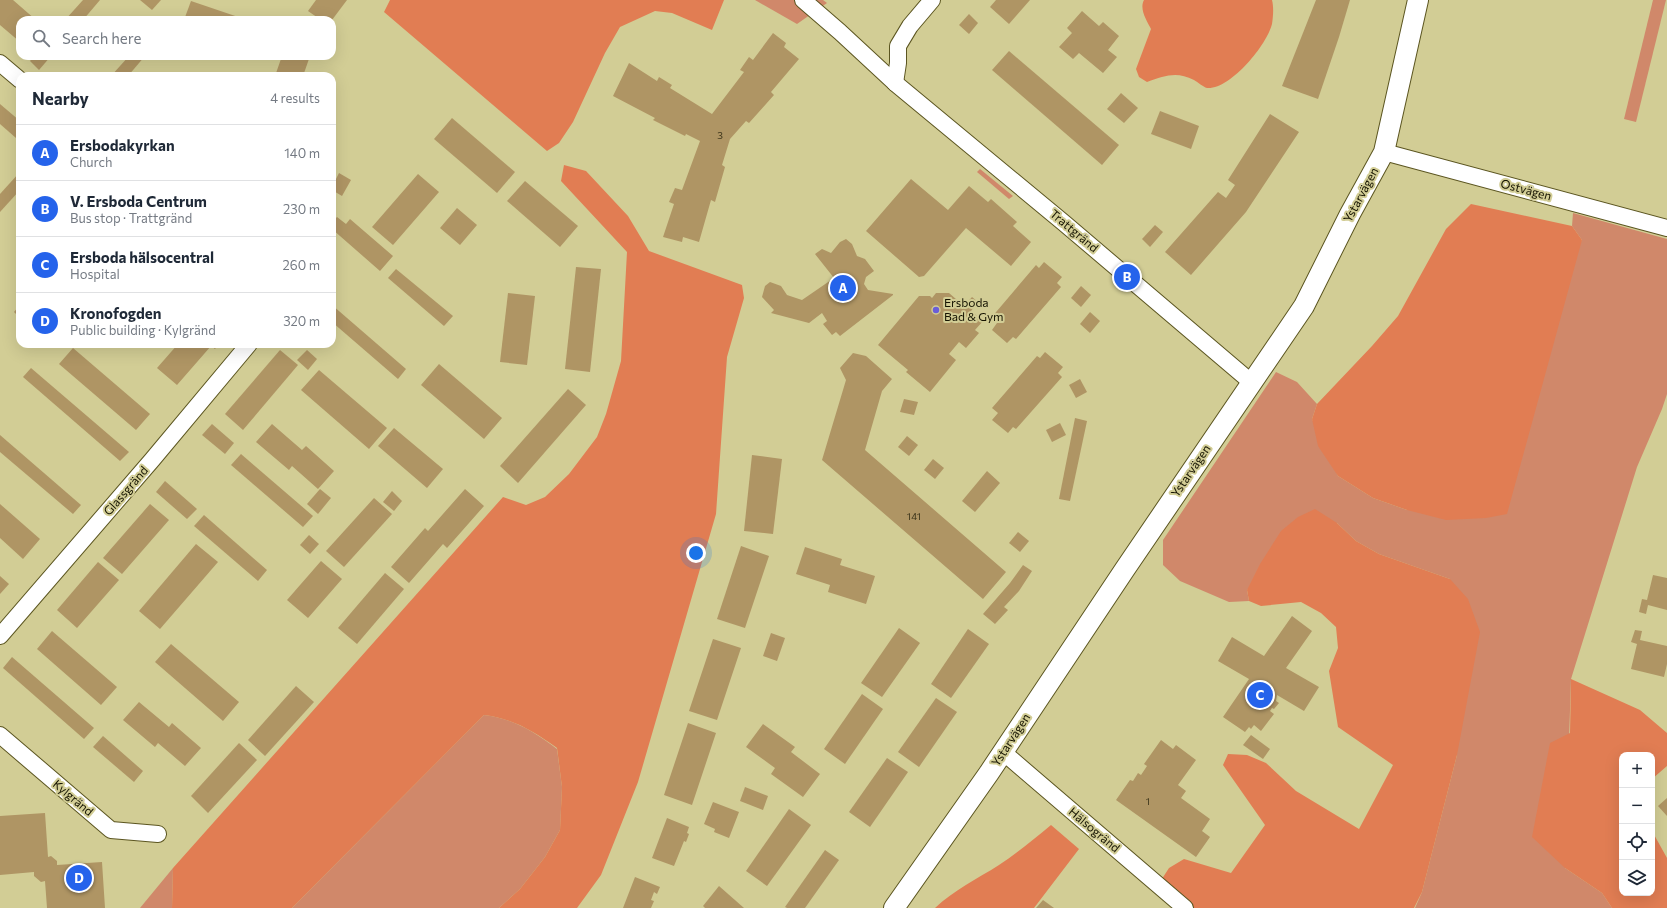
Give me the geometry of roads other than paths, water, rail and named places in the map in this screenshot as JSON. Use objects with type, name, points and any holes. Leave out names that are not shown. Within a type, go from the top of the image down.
[{"type":"street","name":"Trattgränd","points":[[803,0],[895,83],[1062,221],[1251,382]]},
{"type":"street","points":[[895,83],[898,63],[898,46],[910,26],[932,0]]},
{"type":"street","name":"Ystarvägen","points":[[894,908],[1003,752],[1251,382],[1304,306],[1350,214],[1384,152],[1418,0]]},
{"type":"street","points":[[0,63],[16,77]]},
{"type":"street","name":"Ostvägen","points":[[1384,152],[1667,228]]},
{"type":"street","name":"Glassgränd","points":[[0,636],[247,348]]},
{"type":"street","name":"Kylgränd","points":[[0,735],[111,830],[158,834]]},
{"type":"street","name":"Hälsogränd","points":[[1003,752],[1185,908]]},
{"type":"place","name":"V. Ersboda Centrum","points":[[1127,277]]},
{"type":"place","name":"Ersbodakyrkan","points":[[843,288]]},
{"type":"place","name":"Ersboda Bad & Gym","points":[[936,310]]},
{"type":"place","name":"Ersboda hälsocentral","points":[[1260,695]]},
{"type":"place","name":"Kronofogden","points":[[79,878]]}]
